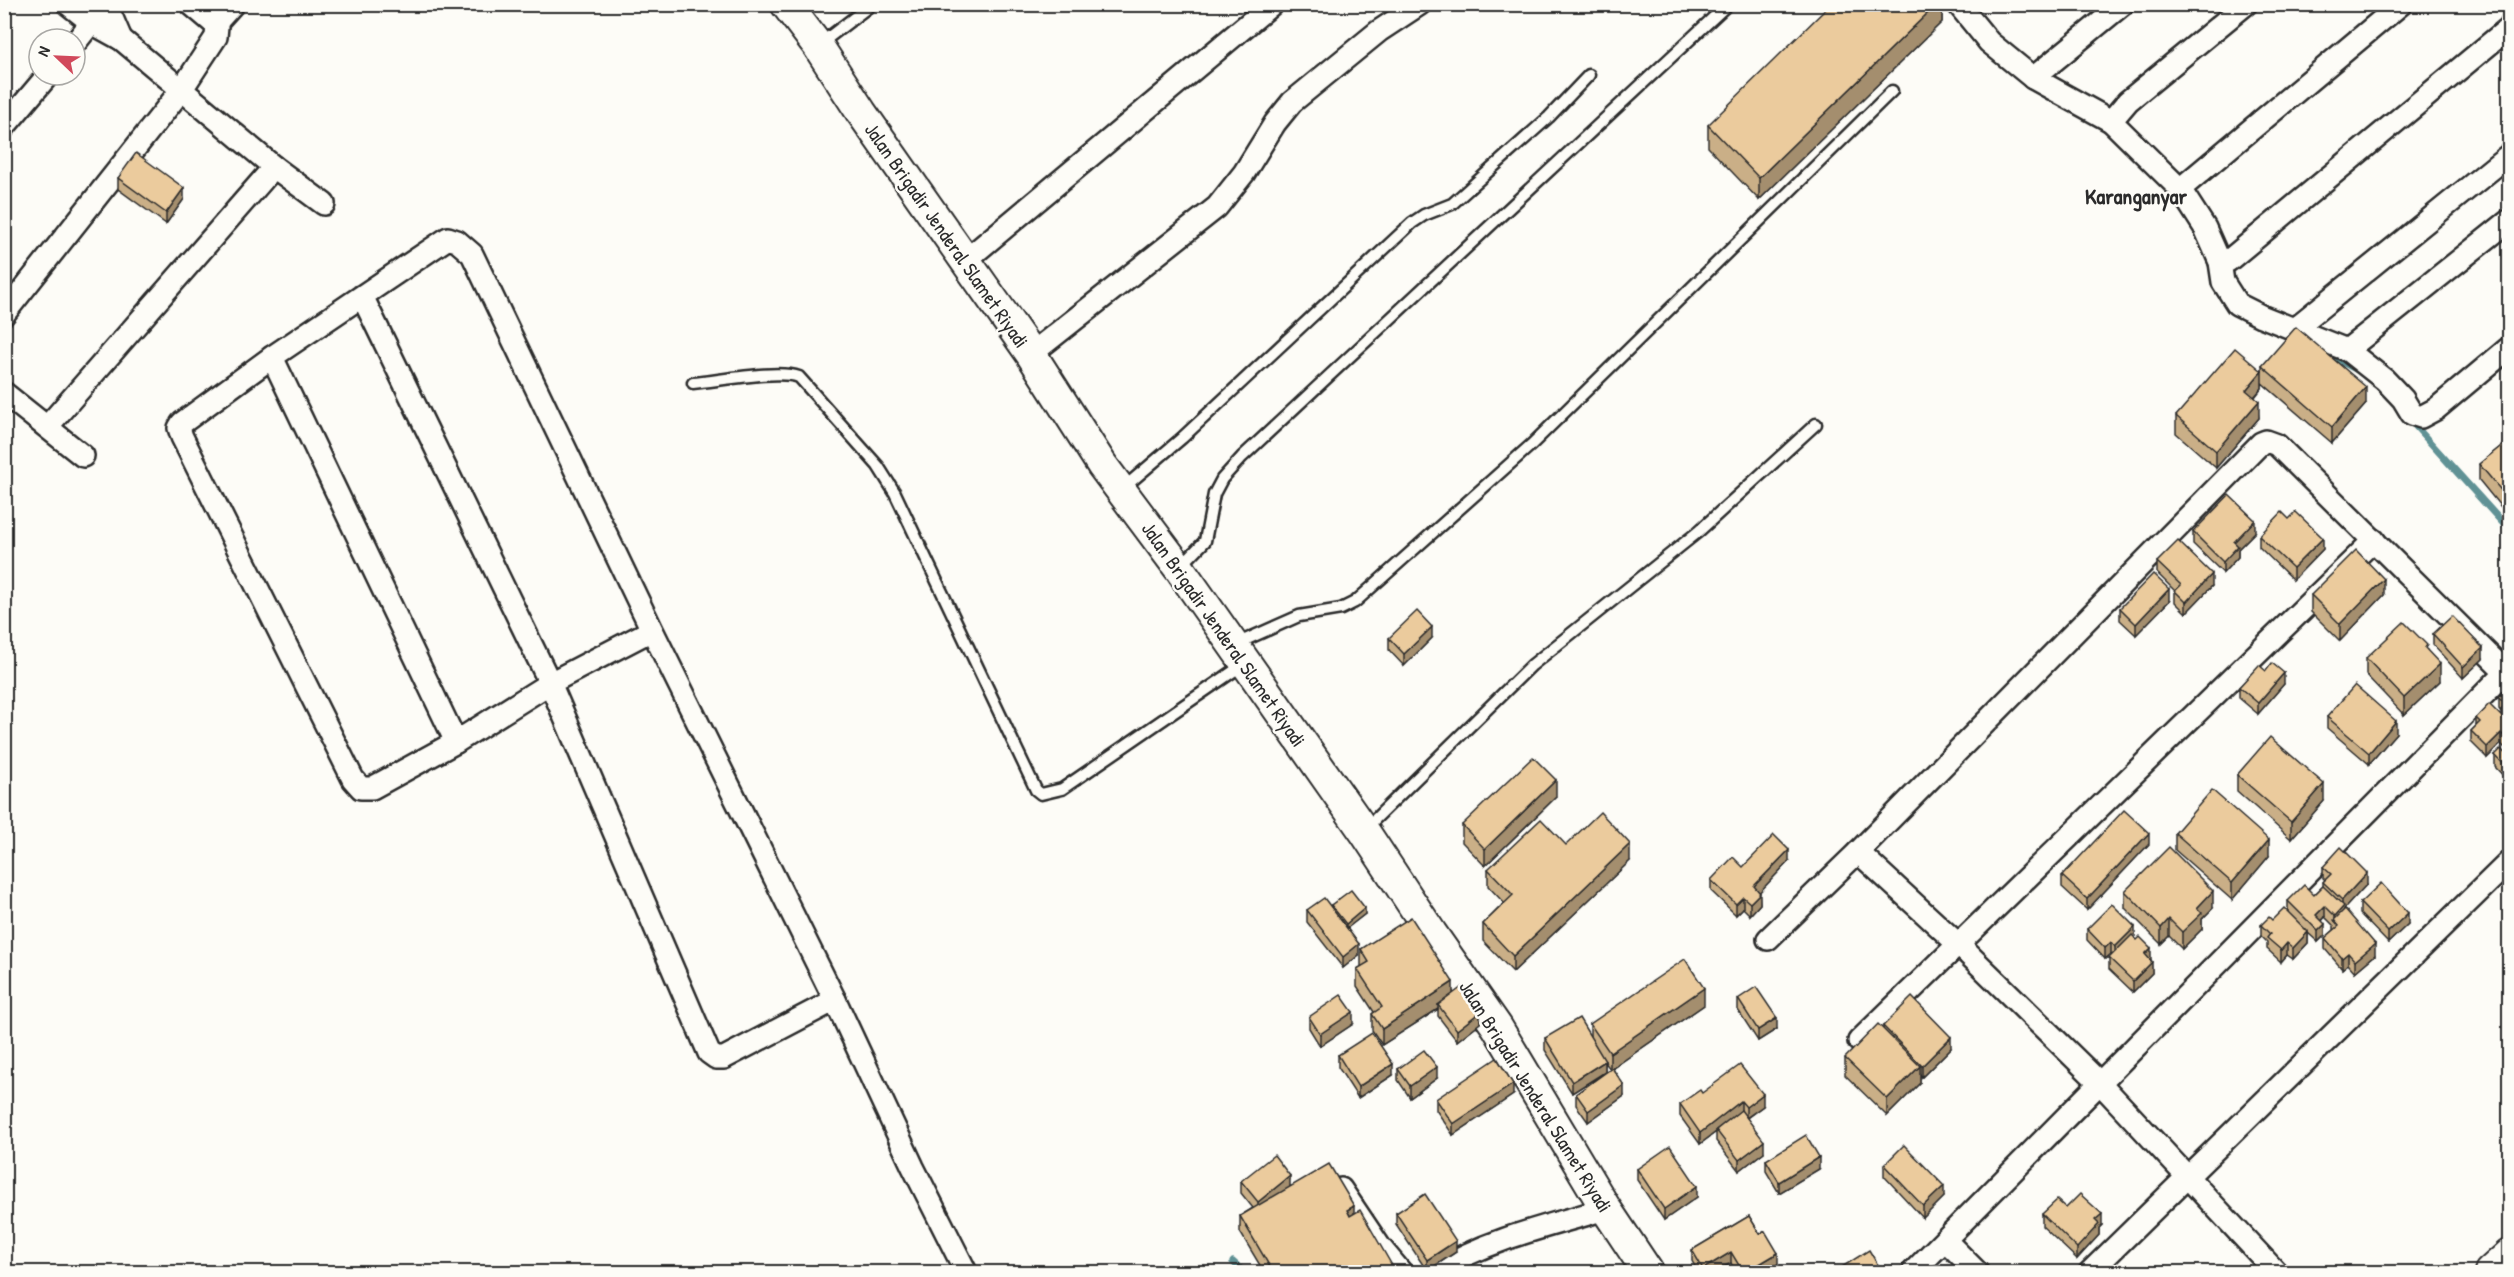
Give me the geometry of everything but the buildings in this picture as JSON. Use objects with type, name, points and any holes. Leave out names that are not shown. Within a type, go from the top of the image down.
[{"type":"main road","name":"Jalan Brigadir Jenderal Slamet Riyadi","points":[[786,4],[818,46],[861,112],[1031,354],[1102,465],[1179,568],[1364,831],[1497,1027],[1606,1209],[1648,1272]]},
{"type":"main road","points":[[2490,1272],[2510,1254]]},
{"type":"street","points":[[69,4],[92,23],[121,39],[274,167],[324,204]]},
{"type":"street","points":[[87,29],[106,4]]},
{"type":"street","points":[[106,4],[121,39]]},
{"type":"street","points":[[4,314],[183,89],[216,37],[218,31],[215,24],[192,4]]},
{"type":"street","points":[[215,24],[233,4]]},
{"type":"street","points":[[966,260],[1272,4]]},
{"type":"street","points":[[1031,354],[1217,207],[1244,173],[1275,123],[1292,102],[1378,31],[1420,4]]},
{"type":"street","points":[[1958,4],[1989,42],[2033,78],[2111,121],[2180,189],[2205,228],[2220,262],[2223,282],[2237,304],[2347,350],[2385,380],[2403,399],[2412,414],[2421,417],[2436,409],[2510,347]]},
{"type":"street","points":[[2033,78],[2123,4]]},
{"type":"street","points":[[2111,121],[2128,101],[2246,4]]},
{"type":"street","points":[[2180,189],[2401,4]]},
{"type":"street","points":[[2220,262],[2228,261],[2510,27]]},
{"type":"street","points":[[4,127],[38,87]]},
{"type":"street","points":[[2294,329],[2510,154]]},
{"type":"street","points":[[47,427],[274,167]]},
{"type":"street","points":[[2347,350],[2510,220]]},
{"type":"street","points":[[652,630],[550,683],[456,742],[372,788],[361,788],[353,779],[180,429],[188,417],[272,357],[448,238],[457,241],[472,254],[652,630],[835,1000],[913,1167],[966,1272]]},
{"type":"street","points":[[362,296],[550,683],[710,1053],[716,1058],[724,1058],[835,1000]]},
{"type":"street","points":[[272,357],[456,742]]},
{"type":"street","points":[[4,393],[83,456]]},
{"type":"street","points":[[1768,939],[1858,852],[2261,443],[2266,441],[2277,445],[2508,674],[2099,1082],[1913,1272]]},
{"type":"street","points":[[1859,1041],[1960,946],[2374,540]]},
{"type":"street","points":[[1858,852],[1960,946],[2099,1082],[2276,1272]]},
{"type":"street","points":[[2090,1272],[2510,861]]},
{"type":"street","points":[[1341,1189],[1380,1247],[1401,1272]]},
{"type":"street","points":[[1434,1272],[1456,1258],[1514,1236],[1606,1209]]},
{"type":"street","points":[[1945,1240],[1977,1272]]},
{"type":"lane","points":[[818,46],[872,4]]},
{"type":"lane","points":[[1179,568],[1205,541],[1214,494],[1221,479],[1242,457],[1728,4]]},
{"type":"lane","points":[[1121,490],[1190,431],[1412,224],[1424,215],[1452,204],[1549,117],[1589,75]]},
{"type":"lane","points":[[693,383],[770,375],[791,374],[799,377],[878,466],[895,493],[1036,790],[1041,794],[1062,789],[1239,655],[1299,616],[1341,609],[1355,602],[1531,445],[1892,91]]},
{"type":"lane","points":[[1364,831],[1532,665],[1698,532],[1816,424]]},
{"type":"waterway","points":[[2323,352],[2361,372]]},
{"type":"waterway","points":[[2409,419],[2510,531]]},
{"type":"waterway","points":[[1233,1262],[1244,1272]]},
{"type":"district","name":"Karanganyar","points":[[2136,196]]}]
